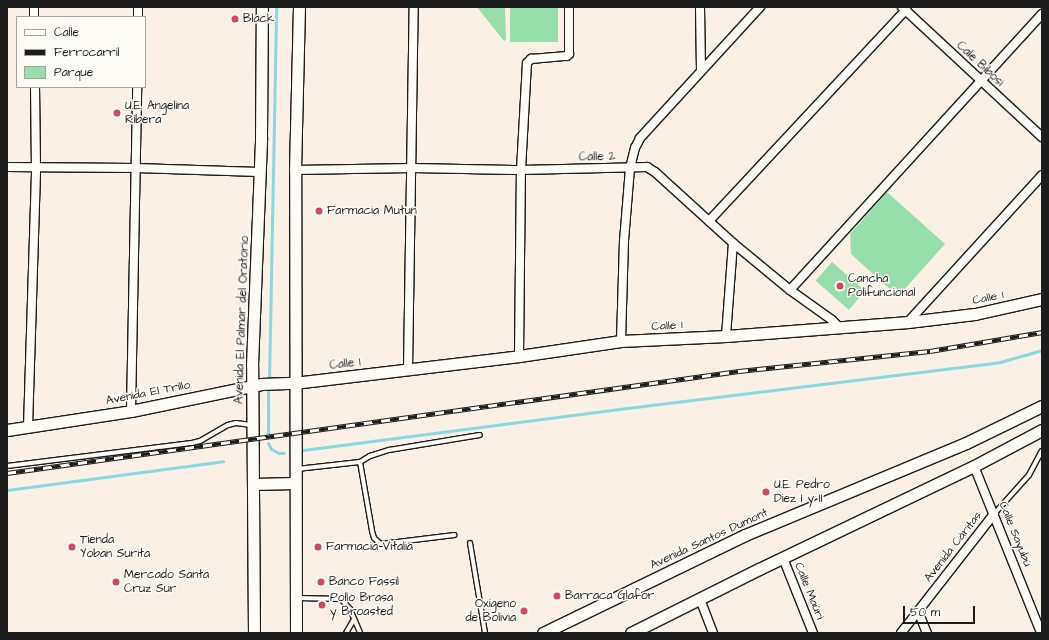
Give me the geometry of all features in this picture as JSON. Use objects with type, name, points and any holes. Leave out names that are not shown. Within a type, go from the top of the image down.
[{"type":"main road","name":"Avenida El Palmar del Oratorio","points":[[254,633],[258,484],[253,425],[257,385],[262,7]]},
{"type":"main road","points":[[296,633],[296,598],[289,484],[295,470],[295,170],[299,7]]},
{"type":"main road","name":"Calle 1","points":[[294,383],[519,356],[621,342],[726,336],[908,322],[976,314],[1042,299]]},
{"type":"main road","name":"Avenida El Trillo","points":[[7,430],[131,411],[257,385],[294,383]]},
{"type":"main road","name":"Avenida Santos Dumont","points":[[543,633],[751,532],[966,443],[1042,406]]},
{"type":"main road","points":[[631,633],[974,466],[1042,430]]},
{"type":"main road","points":[[258,484],[289,484]]},
{"type":"street","points":[[408,369],[414,7]]},
{"type":"street","points":[[519,356],[521,170],[526,63],[531,59],[567,56],[569,54],[570,7]]},
{"type":"street","points":[[700,7],[702,70]]},
{"type":"street","points":[[621,342],[624,241],[630,168],[640,138],[760,7]]},
{"type":"street","points":[[709,222],[904,8]]},
{"type":"street","name":"Cale Bibosi","points":[[904,8],[980,81],[1042,137]]},
{"type":"street","points":[[790,290],[1042,14]]},
{"type":"street","points":[[28,427],[36,168],[35,88]]},
{"type":"street","points":[[131,411],[137,88]]},
{"type":"street","points":[[7,167],[136,168],[259,172]]},
{"type":"street","name":"Calle 2","points":[[295,170],[412,168],[521,170],[647,167],[732,243],[790,290],[832,320],[840,328]]},
{"type":"street","points":[[908,322],[1042,175]]},
{"type":"street","points":[[726,336],[732,243]]},
{"type":"street","name":"Calle Sayubú","points":[[974,466],[1041,633]]},
{"type":"street","name":"Avenida Cáritas","points":[[901,633],[994,514]]},
{"type":"street","name":"Calle Maúri","points":[[783,558],[813,633]]},
{"type":"street","points":[[700,599],[713,633]]},
{"type":"street","points":[[918,611],[927,633]]},
{"type":"lane","points":[[7,466],[192,443],[200,441],[236,423],[253,425]]},
{"type":"lane","points":[[295,470],[360,462],[370,456],[389,450],[480,435]]},
{"type":"lane","points":[[994,514],[1029,475],[1042,451]]},
{"type":"lane","points":[[360,462],[372,531],[374,538],[381,544],[454,535]]},
{"type":"lane","points":[[470,543],[485,633]]},
{"type":"lane","points":[[296,598],[342,599],[347,604],[360,633]]},
{"type":"lane","points":[[346,633],[354,619]]},
{"type":"green space","points":[[477,7],[505,7],[506,40],[504,41]]},
{"type":"green space","points":[[510,7],[558,7],[558,42],[510,42]]},
{"type":"green space","points":[[887,192],[945,244],[902,292],[894,293],[851,254],[850,234]]},
{"type":"green space","name":"Cancha Polifuncional","points":[[832,262],[865,291],[849,310],[816,281]]},
{"type":"waterway","points":[[269,381],[276,7]]},
{"type":"waterway","points":[[303,450],[1000,362],[1042,350]]},
{"type":"waterway","points":[[268,387],[268,433]]},
{"type":"waterway","points":[[268,443],[271,449],[279,453],[284,453]]},
{"type":"waterway","points":[[7,490],[223,461]]},
{"type":"railway","points":[[7,473],[739,371],[930,351],[1042,332]]},
{"type":"place","name":"Black","points":[[235,19]]},
{"type":"place","name":"U.E. Angelina Ribera","points":[[117,113]]},
{"type":"place","name":"Farmacia Mutun","points":[[319,211]]},
{"type":"place","name":"Cancha Polifuncional","points":[[840,286]]},
{"type":"place","name":"U.E. Pedro Diez I y II","points":[[766,492]]},
{"type":"place","name":"Tienda Yoban Surita","points":[[72,547]]},
{"type":"place","name":"Farmacia Vitalia","points":[[318,547]]},
{"type":"place","name":"Mercado Santa Cruz Sur","points":[[116,582]]},
{"type":"place","name":"Banco Fassil","points":[[321,582]]},
{"type":"place","name":"Barraca Glafor","points":[[557,596]]},
{"type":"place","name":"Pollo Brasa y Broasted","points":[[322,605]]},
{"type":"place","name":"Oxígeno de Bolivia","points":[[524,611]]}]
